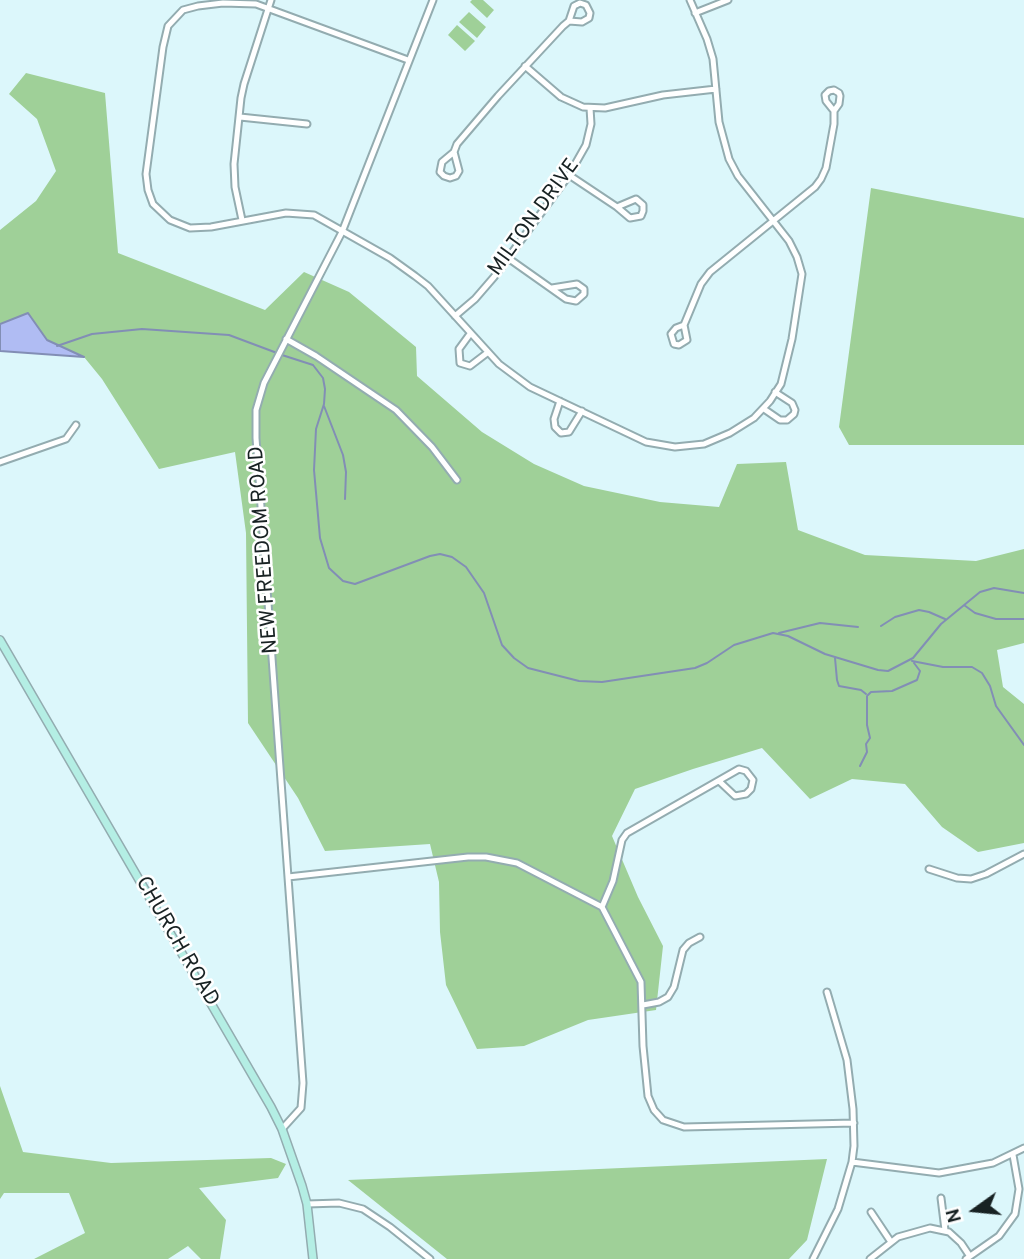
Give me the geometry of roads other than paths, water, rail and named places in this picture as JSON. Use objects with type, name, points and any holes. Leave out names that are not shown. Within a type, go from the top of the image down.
[{"type":"main road","name":"CHURCH ROAD","points":[[0,640],[257,1080],[282,1129],[307,1204],[313,1259]]},
{"type":"street","points":[[242,220],[234,172],[244,84],[271,0]]},
{"type":"street","name":"NEW FREEDOM ROAD","points":[[282,1129],[301,1108],[303,1093],[256,431],[258,397],[342,232],[433,0]]},
{"type":"street","points":[[408,60],[269,8],[240,2],[190,8],[172,20],[163,47],[146,174],[153,204],[170,220],[197,228],[286,213],[314,215],[407,269],[428,286],[487,353],[520,382],[637,439],[655,445],[675,447],[704,444],[754,418],[764,409],[781,384],[792,339],[802,274],[793,249],[781,229],[738,177],[729,159],[721,132],[715,69],[710,49],[690,0]]},
{"type":"street","points":[[695,13],[728,0]]},
{"type":"street","points":[[454,152],[459,171],[456,176],[450,178],[444,176],[440,168],[442,162],[454,152],[457,144],[525,66],[569,21]]},
{"type":"street","points":[[525,66],[568,102],[590,108],[605,108],[663,95],[716,89]]},
{"type":"street","name":"MILTON DRIVE","points":[[455,316],[475,299],[569,175],[586,145],[591,124],[590,108]]},
{"type":"street","points":[[684,325],[701,284],[710,272],[815,187],[821,179],[832,142],[834,111]]},
{"type":"street","points":[[240,117],[307,124]]},
{"type":"street","points":[[569,175],[630,218],[641,216],[643,211],[643,205],[636,199],[617,207]]},
{"type":"street","points":[[508,258],[570,301],[580,300],[584,294],[584,289],[577,284],[552,288]]},
{"type":"street","points":[[470,334],[458,349],[460,363],[470,366],[487,353]]},
{"type":"street","points":[[285,342],[316,356],[396,410],[432,447],[457,480]]},
{"type":"street","points":[[764,409],[780,420],[787,420],[794,414],[792,403],[775,392]]},
{"type":"street","points":[[560,401],[554,423],[557,431],[561,433],[569,432],[582,411]]},
{"type":"street","points":[[0,462],[66,439],[76,425]]},
{"type":"street","points":[[602,907],[615,875],[624,836],[641,823],[739,769],[746,771],[753,780],[751,789],[746,794],[735,796],[719,781]]},
{"type":"street","points":[[929,869],[957,878],[971,879],[1024,854]]},
{"type":"street","points":[[288,877],[468,857],[486,857],[517,863],[602,907],[641,982],[643,1046],[649,1096],[654,1110],[663,1120],[684,1127],[854,1124]]},
{"type":"street","points":[[643,1005],[668,997],[674,987],[683,950],[700,937]]},
{"type":"street","points":[[813,1259],[832,1223],[852,1162],[854,1124],[847,1060],[827,992]]},
{"type":"street","points":[[852,1162],[939,1173],[983,1166],[1024,1148]]},
{"type":"street","points":[[870,1259],[891,1242],[924,1229],[945,1230],[961,1243],[967,1257],[999,1236],[1015,1214],[1019,1189],[1013,1155]]},
{"type":"street","points":[[941,1198],[945,1230]]},
{"type":"street","points":[[307,1204],[339,1203],[363,1209],[378,1217],[430,1259]]},
{"type":"street","points":[[871,1212],[891,1242]]},
{"type":"water","points":[[28,313],[47,340],[84,357],[0,351],[0,324]]},
{"type":"waterway","points":[[57,346],[92,334],[142,329],[229,335],[277,353]]},
{"type":"waterway","points":[[282,355],[313,365],[323,378],[324,404],[316,429],[314,470],[320,538],[329,568],[343,581],[355,584],[430,556],[440,554],[452,557],[466,567],[484,593],[502,645],[528,668],[579,681],[602,682],[695,668],[734,645],[773,633],[788,636],[825,654],[888,671],[913,658],[941,624],[980,592],[994,588],[1024,593]]},
{"type":"waterway","points":[[324,406],[343,455],[346,472],[345,499]]},
{"type":"waterway","points":[[964,605],[975,613],[996,619],[1024,619]]},
{"type":"waterway","points":[[881,626],[895,617],[919,610],[945,619]]},
{"type":"waterway","points":[[779,633],[820,623],[858,627]]},
{"type":"waterway","points":[[835,658],[839,686],[861,690],[866,694]]},
{"type":"waterway","points":[[912,661],[943,667],[972,667],[982,673],[990,686],[996,706],[1024,745]]},
{"type":"waterway","points":[[868,695],[871,692],[892,691],[917,680],[920,671],[914,663]]},
{"type":"waterway","points":[[860,766],[870,738],[867,696]]}]
